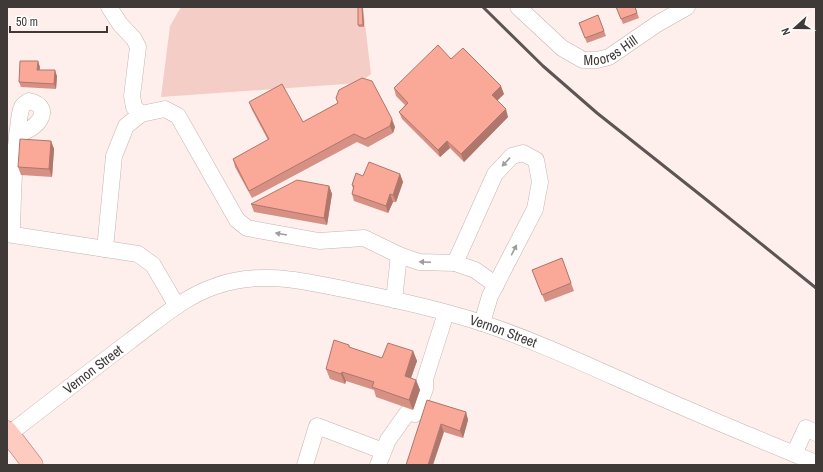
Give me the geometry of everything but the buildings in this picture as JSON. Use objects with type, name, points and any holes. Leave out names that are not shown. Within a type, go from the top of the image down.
[{"type":"main road","points":[[8,432],[33,465]]},
{"type":"street","points":[[109,7],[120,24],[134,39],[138,47],[132,96],[134,107],[141,114]]},
{"type":"street","name":"Moores Hill","points":[[518,7],[562,48],[583,60],[597,60],[609,57],[657,24],[687,7]]},
{"type":"street","points":[[105,249],[114,156],[126,126],[141,114],[165,109],[178,116],[237,220],[247,228],[319,241],[364,238],[399,255],[419,262],[455,263],[475,270],[496,285]]},
{"type":"street","points":[[17,133],[10,234],[138,254],[153,265],[177,306]]},
{"type":"street","points":[[455,263],[495,174],[512,156],[523,153],[536,160],[540,182],[535,209],[490,296],[482,323]]},
{"type":"street","points":[[394,300],[399,255]]},
{"type":"street","name":"Vernon Street","points":[[8,432],[189,298],[216,285],[249,278],[266,277],[284,278],[318,284],[394,300],[482,323],[584,362],[663,399],[816,464]]},
{"type":"street","points":[[305,465],[317,426],[381,458],[388,440],[408,412],[415,414],[425,389],[425,380],[446,313]]},
{"type":"street","points":[[794,454],[806,428],[816,432]]},
{"type":"shaded area","points":[[181,7],[363,7],[371,74],[359,83],[161,97],[170,26]]},
{"type":"railway","points":[[483,7],[543,66],[597,113],[816,288]]}]
